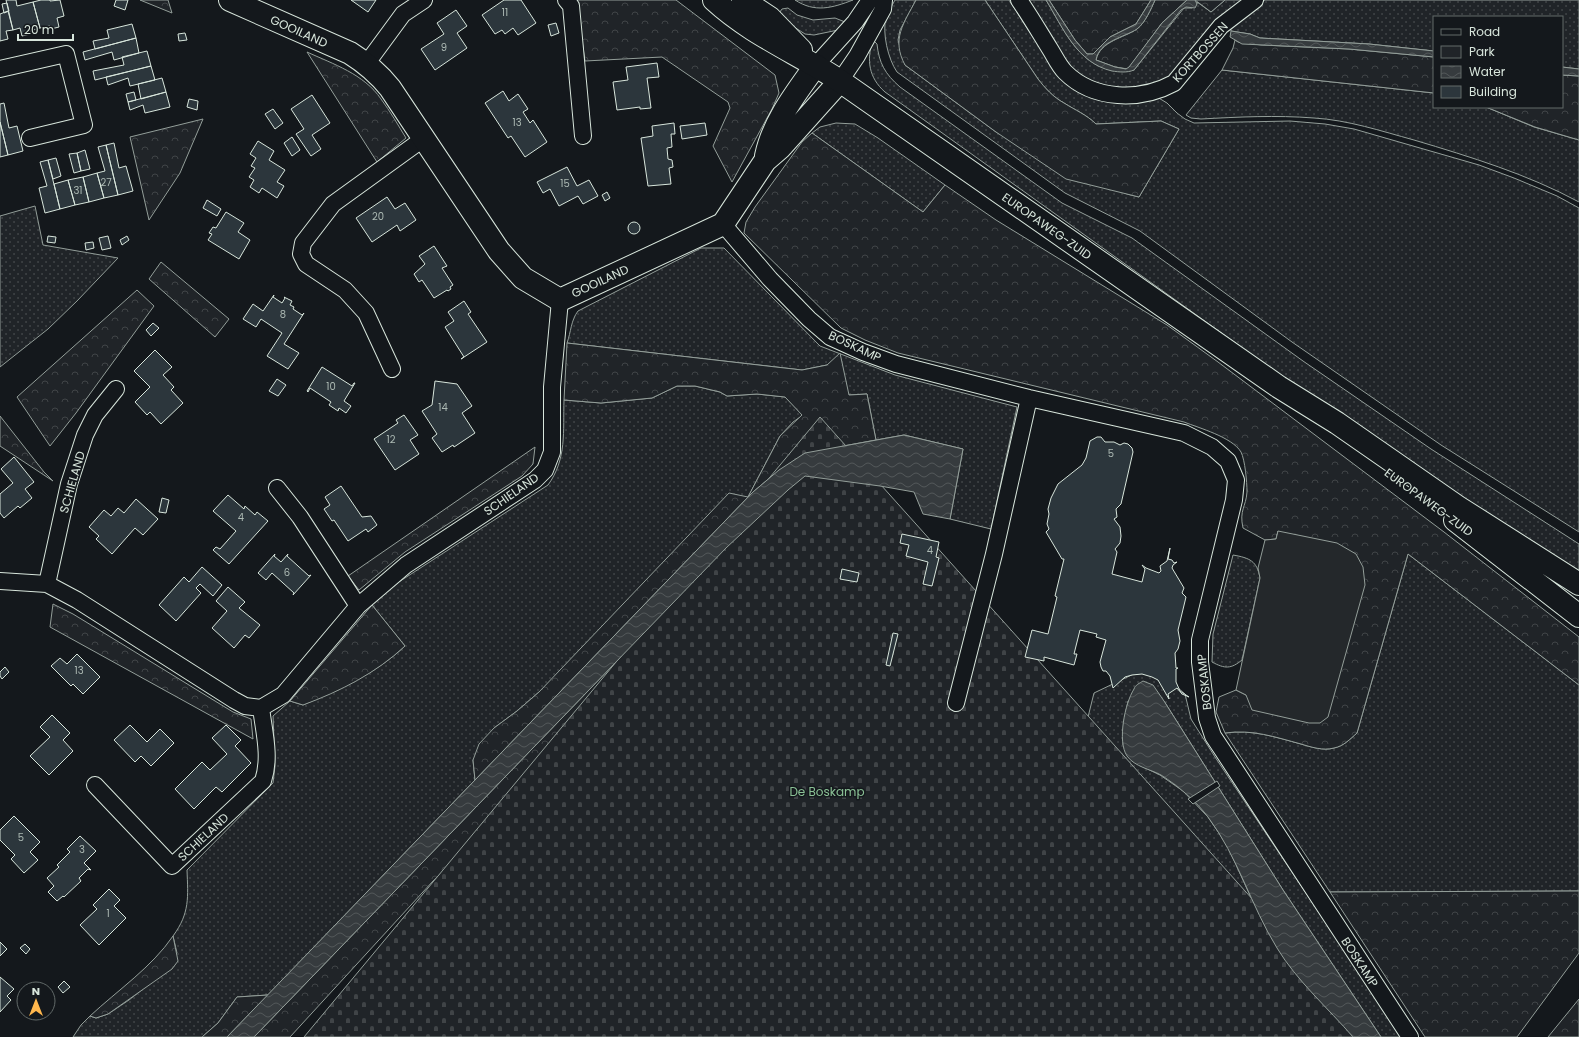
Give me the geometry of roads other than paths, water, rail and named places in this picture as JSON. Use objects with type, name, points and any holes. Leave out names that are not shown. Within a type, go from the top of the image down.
[{"type":"main road","name":"GOOILAND","points":[[230,0],[350,53],[379,74],[390,88],[499,251],[523,278],[560,300],[723,224]]},
{"type":"main road","name":"EUROPAWEG-ZUID","points":[[714,0],[729,14],[758,34],[816,65],[840,81],[1279,387],[1337,423],[1458,507],[1579,584]]},
{"type":"main road","name":"EUROPAWEG-ZUID","points":[[743,0],[770,18],[816,65]]},
{"type":"main road","points":[[765,161],[768,145],[790,100],[816,65]]},
{"type":"main road","points":[[723,224],[765,161],[780,148],[840,81]]},
{"type":"main road","name":"EUROPAWEG-ZUID","points":[[1279,387],[1333,434],[1442,510],[1579,616]]},
{"type":"street","points":[[367,64],[403,14],[424,0]]},
{"type":"street","points":[[566,0],[570,6],[583,136]]},
{"type":"street","points":[[816,65],[855,22],[870,0]]},
{"type":"street","points":[[840,81],[857,56],[883,9],[884,0]]},
{"type":"street","name":"KORTBOSSEN","points":[[1019,0],[1065,72],[1092,90],[1114,96],[1148,93],[1174,83],[1221,26],[1255,0]]},
{"type":"street","points":[[0,69],[66,54],[84,125],[30,138]]},
{"type":"street","points":[[392,369],[366,313],[345,290],[306,264],[302,254],[303,243],[333,204],[423,139]]},
{"type":"street","name":"BOSKAMP","points":[[723,224],[770,279],[809,319],[830,337],[863,352],[896,364],[1029,398],[1184,433],[1212,447],[1228,462],[1236,480],[1234,500],[1200,640],[1200,662],[1207,718],[1213,736],[1223,752],[1410,1037]]},
{"type":"street","name":"SCHIELAND","points":[[95,784],[172,866],[263,780],[267,770],[267,756],[261,708],[283,695],[358,606],[406,565],[534,480],[545,470],[552,452],[552,387],[560,300]]},
{"type":"street","name":"SCHIELAND","points":[[47,584],[69,484],[85,436],[95,415],[116,389]]},
{"type":"street","points":[[956,703],[994,554],[1029,398]]},
{"type":"street","points":[[277,488],[300,517],[358,606]]},
{"type":"street","points":[[0,580],[47,584],[77,600],[234,700],[245,706],[261,708]]},
{"type":"water","points":[[1046,0],[1049,0],[1075,40],[1087,54],[1093,54],[1110,37],[1136,24],[1151,0],[1155,0],[1148,16],[1137,29],[1113,40],[1102,48],[1098,54],[1096,60],[1115,67],[1126,69],[1162,23],[1187,0],[1195,0],[1197,4],[1195,8],[1186,7],[1181,10],[1134,70],[1123,72],[1112,71],[1100,67],[1080,52],[1065,33]]},
{"type":"water","points":[[1231,31],[1250,34],[1260,38],[1369,44],[1433,51],[1433,57],[1349,49],[1242,44],[1230,37]]},
{"type":"water","points":[[1563,67],[1579,69],[1579,76],[1563,75]]},
{"type":"water","points":[[904,435],[963,449],[950,519],[923,514],[914,492],[805,476],[726,548],[254,1037],[227,1037],[753,492],[779,470],[805,453]]},
{"type":"water","points":[[1143,681],[1153,685],[1164,701],[1283,890],[1381,1037],[1353,1037],[1313,994],[1294,972],[1277,948],[1259,915],[1228,848],[1208,817],[1174,784],[1161,775],[1134,763],[1127,756],[1124,749],[1122,732],[1125,712],[1135,688]]},
{"type":"park label","name":"De Boskamp","points":[[827,791]]}]
